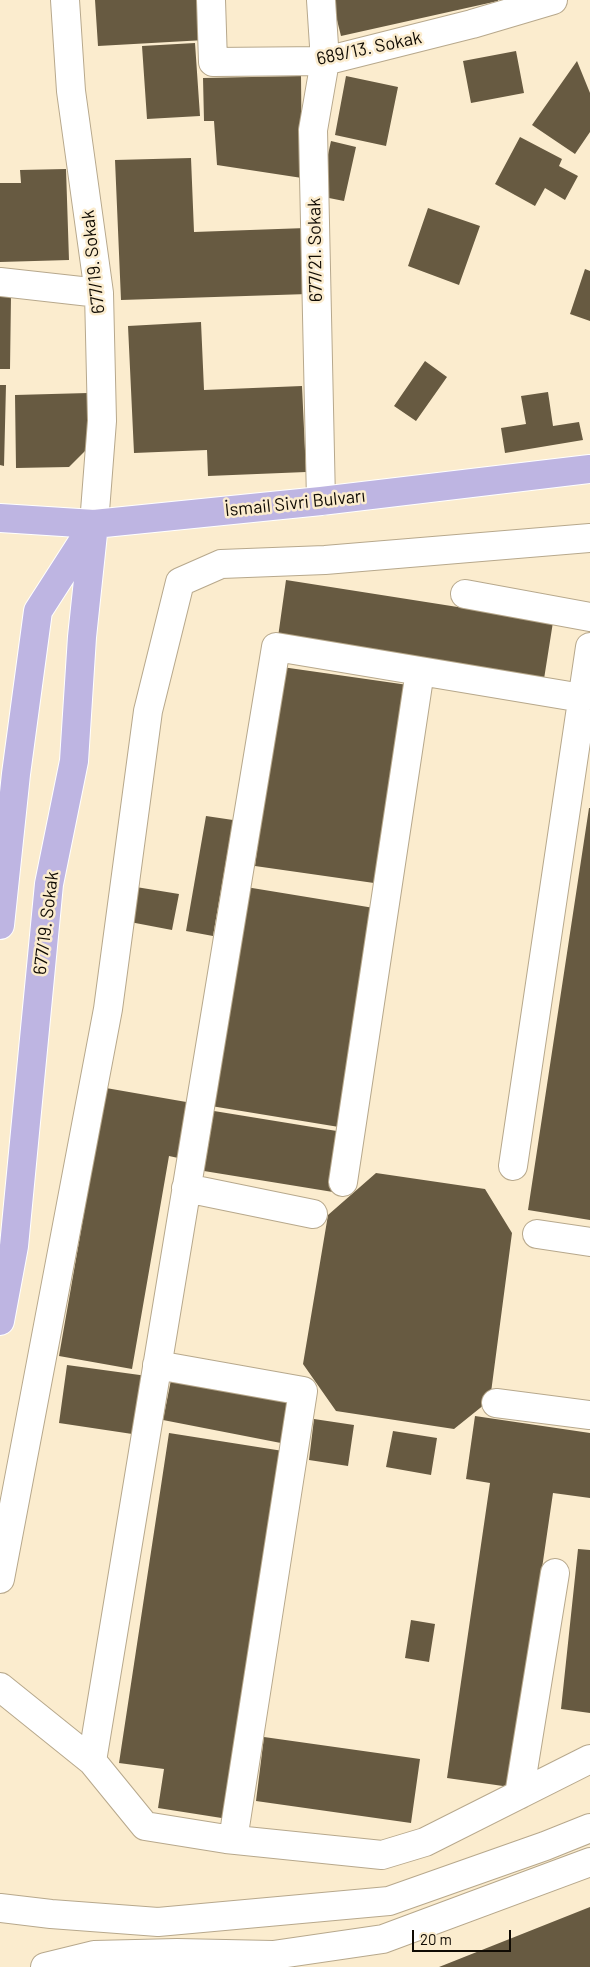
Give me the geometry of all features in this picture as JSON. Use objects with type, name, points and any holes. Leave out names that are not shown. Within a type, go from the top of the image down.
[{"type":"main road","name":"İsmail Sivri Bulvarı","points":[[0,518],[94,524],[321,501],[590,470]]},
{"type":"main road","name":"677/19. Sokak","points":[[0,925],[16,774],[38,611],[94,524]]},
{"type":"main road","name":"677/19. Sokak","points":[[0,1321],[14,1246],[49,884],[74,762],[82,636],[94,524]]},
{"type":"street","name":"677/19. Sokak","points":[[65,0],[71,91],[99,293],[102,421],[94,524]]},
{"type":"street","name":"689/13. Sokak","points":[[210,0],[213,62],[325,61],[472,24],[550,0]]},
{"type":"street","name":"677/21. Sokak","points":[[321,0],[325,61],[314,130],[321,501]]},
{"type":"street","points":[[0,282],[99,293]]},
{"type":"street","points":[[0,1579],[108,1009],[148,711],[180,582],[222,564],[325,560],[590,538]]},
{"type":"street","points":[[465,594],[590,617]]},
{"type":"street","points":[[513,1166],[590,646]]},
{"type":"street","points":[[92,1761],[276,647],[582,698]]},
{"type":"street","points":[[344,1182],[420,671]]},
{"type":"street","points":[[186,1188],[313,1214]]},
{"type":"street","points":[[537,1234],[590,1242]]},
{"type":"street","points":[[157,1365],[303,1391],[235,1826]]},
{"type":"street","points":[[496,1402],[590,1416]]},
{"type":"street","points":[[519,1795],[555,1573]]},
{"type":"street","points":[[0,1687],[92,1761],[145,1826],[226,1839],[382,1855],[425,1842],[590,1759]]},
{"type":"street","points":[[0,1908],[158,1922],[389,1901],[545,1846],[590,1828]]},
{"type":"street","points":[[45,1967],[94,1955],[174,1960],[273,1955],[384,1939],[590,1862]]},
{"type":"building","points":[[95,0],[203,0],[205,40],[98,46]]},
{"type":"building","points":[[332,0],[498,0],[498,1],[341,36]]},
{"type":"building","points":[[195,43],[200,116],[147,119],[142,46]]},
{"type":"building","points":[[516,51],[524,93],[471,103],[463,61]]},
{"type":"building","points":[[577,61],[590,93],[590,132],[575,154],[532,125]]},
{"type":"building","points":[[301,76],[302,178],[217,165],[214,121],[204,121],[203,78]]},
{"type":"building","points":[[346,76],[398,87],[386,146],[335,135]]},
{"type":"building","points":[[520,137],[562,159],[559,166],[578,176],[565,200],[545,188],[535,206],[495,184]]},
{"type":"building","points":[[331,141],[356,147],[344,201],[319,196]]},
{"type":"building","points":[[191,158],[194,232],[306,228],[308,294],[121,300],[115,160]]},
{"type":"building","points":[[66,169],[69,260],[0,262],[0,183],[21,183],[20,170]]},
{"type":"building","points":[[428,208],[480,226],[459,285],[408,266]]},
{"type":"building","points":[[585,269],[590,271],[590,321],[570,314]]},
{"type":"building","points":[[0,296],[11,296],[10,369],[0,369]]},
{"type":"building","points":[[201,322],[204,390],[302,386],[306,472],[208,476],[207,450],[134,453],[128,326]]},
{"type":"building","points":[[425,361],[447,377],[416,421],[394,406]]},
{"type":"building","points":[[0,385],[6,385],[4,466],[0,465]]},
{"type":"building","points":[[548,392],[553,426],[579,422],[583,440],[505,453],[501,428],[526,424],[521,396]]},
{"type":"building","points":[[88,393],[90,446],[69,467],[16,468],[15,395]]},
{"type":"building","points":[[286,580],[553,622],[544,679],[278,637]]},
{"type":"building","points":[[282,667],[408,685],[381,884],[255,866]]},
{"type":"building","points":[[590,808],[590,1220],[528,1210]]},
{"type":"building","points":[[206,816],[233,820],[213,936],[186,931]]},
{"type":"building","points":[[136,887],[179,894],[172,930],[130,922]]},
{"type":"building","points":[[246,887],[374,908],[339,1127],[211,1106]]},
{"type":"building","points":[[106,1088],[192,1103],[183,1159],[169,1156],[132,1369],[59,1356]]},
{"type":"building","points":[[214,1111],[343,1132],[333,1192],[204,1171]]},
{"type":"building","points":[[376,1173],[485,1189],[512,1233],[490,1400],[454,1429],[336,1411],[303,1364],[328,1215]]},
{"type":"building","points":[[67,1365],[147,1376],[139,1435],[59,1423]]},
{"type":"building","points":[[172,1375],[295,1398],[286,1444],[163,1420]]},
{"type":"building","points":[[475,1416],[590,1433],[590,1498],[553,1493],[510,1787],[447,1778],[490,1483],[466,1479]]},
{"type":"building","points":[[314,1419],[354,1425],[348,1466],[309,1460]]},
{"type":"building","points":[[393,1431],[437,1438],[431,1475],[386,1467]]},
{"type":"building","points":[[169,1433],[283,1451],[228,1819],[158,1808],[164,1769],[119,1763]]},
{"type":"building","points":[[578,1549],[590,1550],[590,1713],[561,1709]]},
{"type":"building","points":[[411,1620],[435,1624],[429,1662],[405,1658]]},
{"type":"building","points":[[264,1737],[420,1759],[411,1823],[256,1801]]},
{"type":"building","points":[[590,1907],[590,1967],[439,1967]]}]
